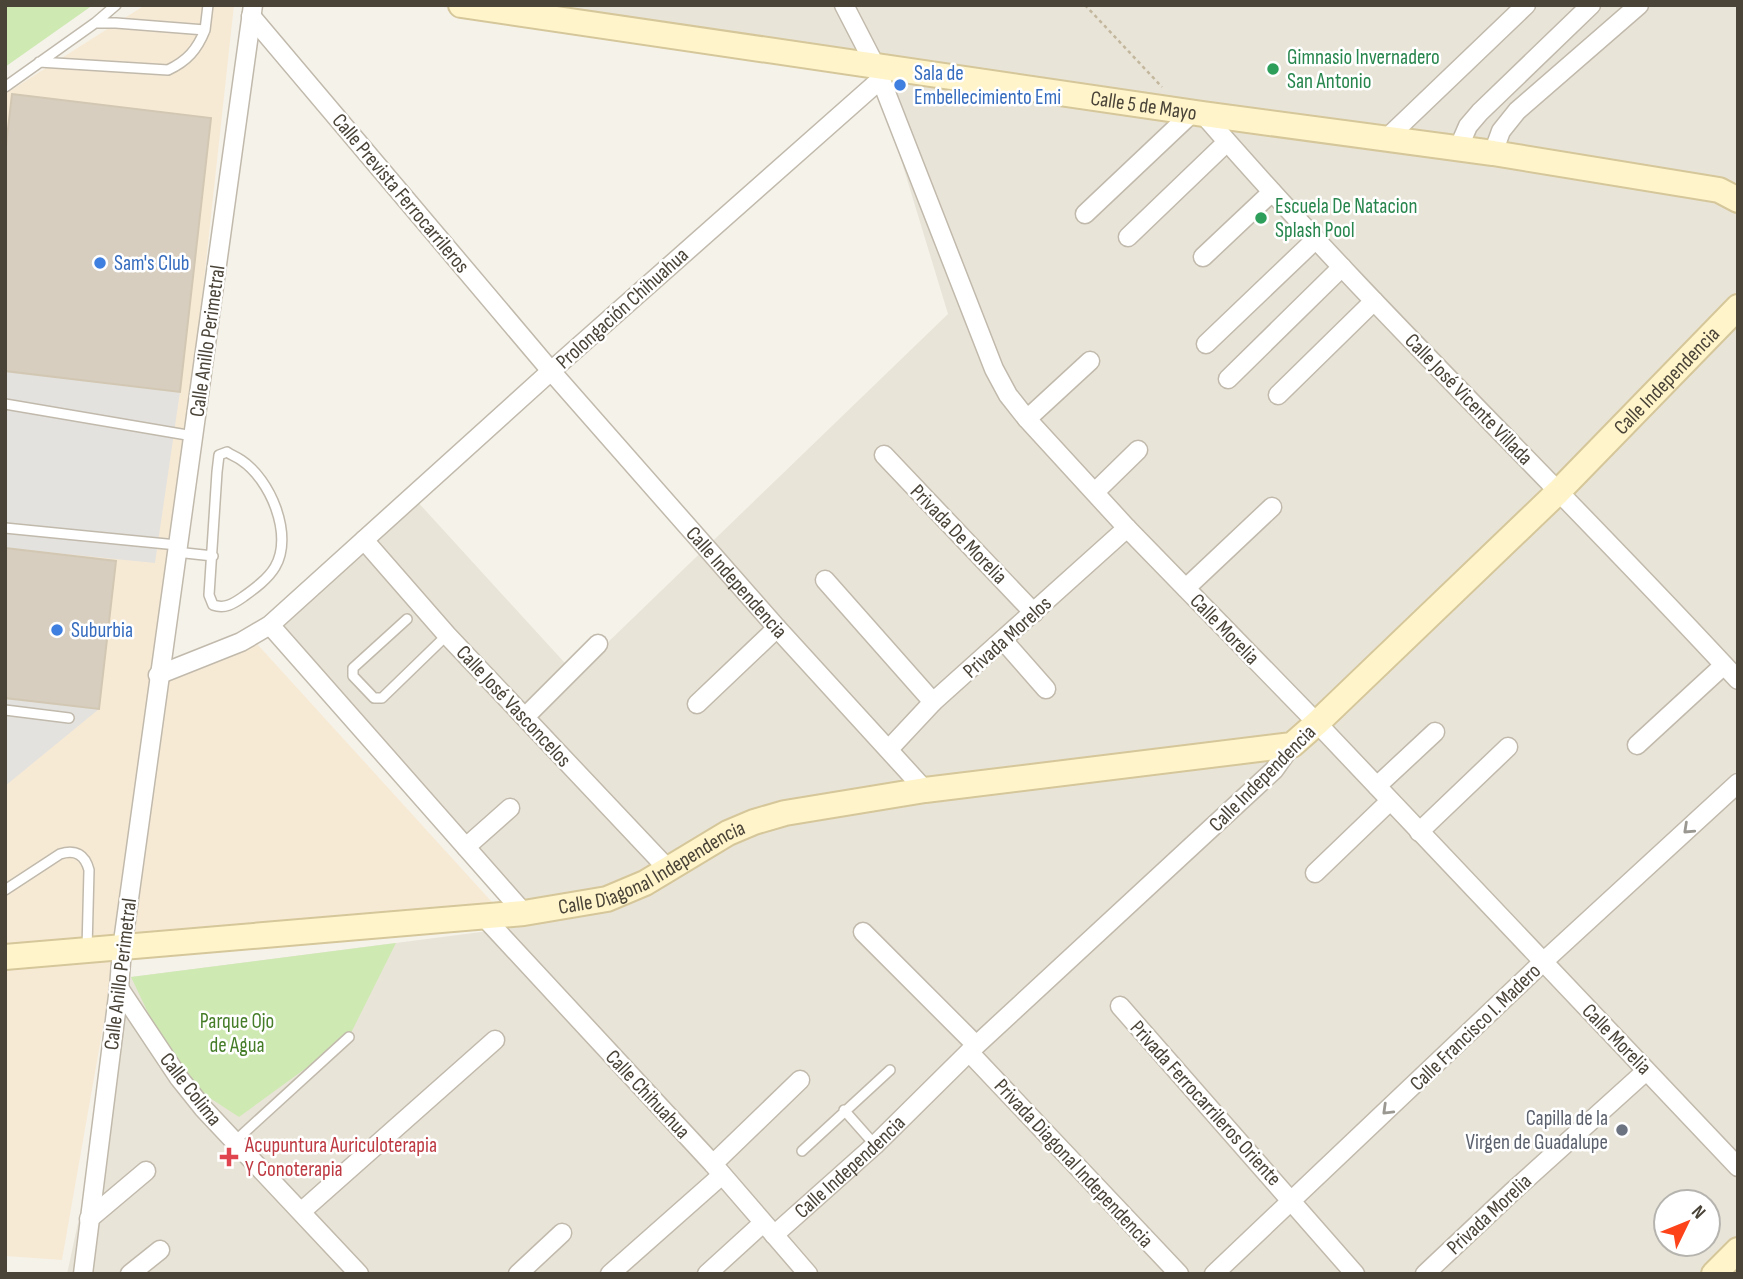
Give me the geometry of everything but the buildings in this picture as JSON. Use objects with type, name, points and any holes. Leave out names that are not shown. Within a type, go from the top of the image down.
[{"type":"main road","name":"Calle 5 de Mayo","points":[[461,5],[878,73],[1493,153],[1719,190],[1738,200]]},
{"type":"main road","name":"Calle Independencia","points":[[1292,745],[1558,492],[1738,307]]},
{"type":"main road","name":"Calle Diagonal Independencia","points":[[5,957],[484,917],[607,900],[645,883],[728,833],[785,813],[925,790],[1292,745]]},
{"type":"main road","points":[[1714,1274],[1738,1250]]},
{"type":"street","name":"Calle Morelia","points":[[844,5],[878,73],[1008,396],[1127,528],[1317,723],[1738,1167]]},
{"type":"street","points":[[1387,138],[1526,5]]},
{"type":"street","points":[[1458,149],[1468,126],[1480,112],[1591,5]]},
{"type":"street","points":[[1493,153],[1509,120],[1639,5]]},
{"type":"street","name":"Calle Prevista Ferrocarrileros","points":[[252,10],[551,371]]},
{"type":"street","name":"Calle Anillo Perimetral","points":[[83,1274],[158,676],[252,10]]},
{"type":"street","points":[[1560,35],[1581,57]]},
{"type":"street","name":"Prolongación Chihuahua","points":[[364,540],[878,73]]},
{"type":"street","name":"Calle José Vicente Villada","points":[[1194,112],[1227,142],[1374,301],[1732,670]]},
{"type":"street","points":[[1085,214],[1194,112]]},
{"type":"street","points":[[1128,237],[1227,142]]},
{"type":"street","points":[[1203,257],[1272,192]]},
{"type":"street","points":[[1206,344],[1317,239]]},
{"type":"street","points":[[1228,379],[1342,267]]},
{"type":"street","points":[[1278,395],[1374,301]]},
{"type":"street","points":[[1027,419],[1090,361]]},
{"type":"street","name":"Calle Independencia","points":[[551,371],[777,628],[925,790]]},
{"type":"street","points":[[1095,492],[1138,450]]},
{"type":"street","name":"Privada De Morelia","points":[[884,455],[1034,613]]},
{"type":"street","points":[[1186,588],[1272,507]]},
{"type":"street","name":"Privada Morelos","points":[[889,749],[933,702],[1127,528]]},
{"type":"street","points":[[158,676],[241,642],[270,625],[364,540]]},
{"type":"street","name":"Calle José Vasconcelos","points":[[364,540],[447,635],[667,868]]},
{"type":"street","points":[[825,580],[933,702]]},
{"type":"street","points":[[270,625],[524,913]]},
{"type":"street","points":[[697,704],[777,628]]},
{"type":"street","points":[[1003,640],[1046,689]]},
{"type":"street","points":[[525,717],[598,643]]},
{"type":"street","points":[[1637,745],[1732,670]]},
{"type":"street","points":[[1377,786],[1435,733]]},
{"type":"street","name":"Calle Independencia","points":[[707,1274],[875,1145],[973,1048],[1274,770],[1292,745]]},
{"type":"street","points":[[1419,832],[1508,747]]},
{"type":"street","name":"Calle Francisco I. Madero","points":[[1214,1274],[1543,962],[1738,783]]},
{"type":"street","points":[[1315,873],[1390,801]]},
{"type":"street","points":[[466,847],[510,808]]},
{"type":"street","name":"Calle Chihuahua","points":[[484,917],[718,1169],[807,1274]]},
{"type":"street","name":"Privada Diagonal Independencia","points":[[863,932],[1179,1274]]},
{"type":"street","name":"Calle Colima","points":[[119,988],[179,1078],[234,1143],[302,1211],[359,1274]]},
{"type":"street","name":"Privada Ferrocarrileros Oriente","points":[[1120,1006],[1293,1200],[1355,1274]]},
{"type":"street","points":[[302,1211],[495,1040]]},
{"type":"street","name":"Privada Morelia","points":[[1425,1274],[1646,1071]]},
{"type":"street","points":[[610,1274],[718,1169],[800,1080]]},
{"type":"street","points":[[89,1219],[146,1171]]},
{"type":"street","points":[[518,1274],[562,1233]]},
{"type":"street","points":[[130,1274],[160,1250]]},
{"type":"lane","points":[[5,87],[117,5]]},
{"type":"lane","points":[[39,62],[168,70],[181,64],[198,47],[205,30],[208,5]]},
{"type":"lane","points":[[94,23],[205,30]]},
{"type":"lane","points":[[5,404],[193,436]]},
{"type":"lane","points":[[226,452],[242,460],[267,489],[280,525],[280,552],[275,567],[258,586],[222,607],[213,605],[209,595],[213,556],[216,472],[219,455],[226,452]]},
{"type":"lane","points":[[5,528],[177,548],[213,556]]},
{"type":"lane","points":[[407,619],[353,668],[353,676],[374,698],[382,698],[447,635]]},
{"type":"lane","points":[[5,710],[69,719]]},
{"type":"lane","points":[[5,890],[60,854],[69,851],[80,854],[87,861],[89,870],[87,951]]},
{"type":"lane","points":[[234,1143],[349,1037]]},
{"type":"lane","points":[[802,1151],[890,1070]]},
{"type":"lane","points":[[844,1110],[875,1145]]},
{"type":"path","points":[[1085,5],[1194,112]]},
{"type":"shaded area","points":[[145,5],[234,5],[162,666],[250,636],[492,902],[118,942],[62,1260],[5,1256],[5,94]]},
{"type":"shaded area","points":[[430,5],[847,5],[860,70]]},
{"type":"shaded area","points":[[854,5],[1738,5],[1738,1274],[67,1274],[131,977],[528,926],[269,637],[415,499],[575,674],[948,314]]},
{"type":"shaded area","points":[[5,371],[180,392],[155,563],[5,548]]},
{"type":"shaded area","points":[[5,698],[99,709],[5,786]]},
{"type":"green space","points":[[5,5],[93,5],[5,67]]},
{"type":"green space","name":"Parque Ojo de Agua","points":[[396,943],[349,1037],[239,1117],[179,1078],[131,977]]},
{"type":"place","name":"Gimnasio Invernadero San Antonio","points":[[1273,69]]},
{"type":"place","name":"Sala de Embellecimiento Emi","points":[[900,85]]},
{"type":"place","name":"Escuela De Natacion Splash Pool","points":[[1261,218]]},
{"type":"place","name":"Sam's Club","points":[[100,263]]},
{"type":"place","name":"Suburbia","points":[[57,630]]},
{"type":"place","name":"Capilla de la Virgen de Guadalupe","points":[[1622,1130]]},
{"type":"place","name":"Acupuntura Auriculoterapia Y Conoterapia","points":[[229,1157]]}]
